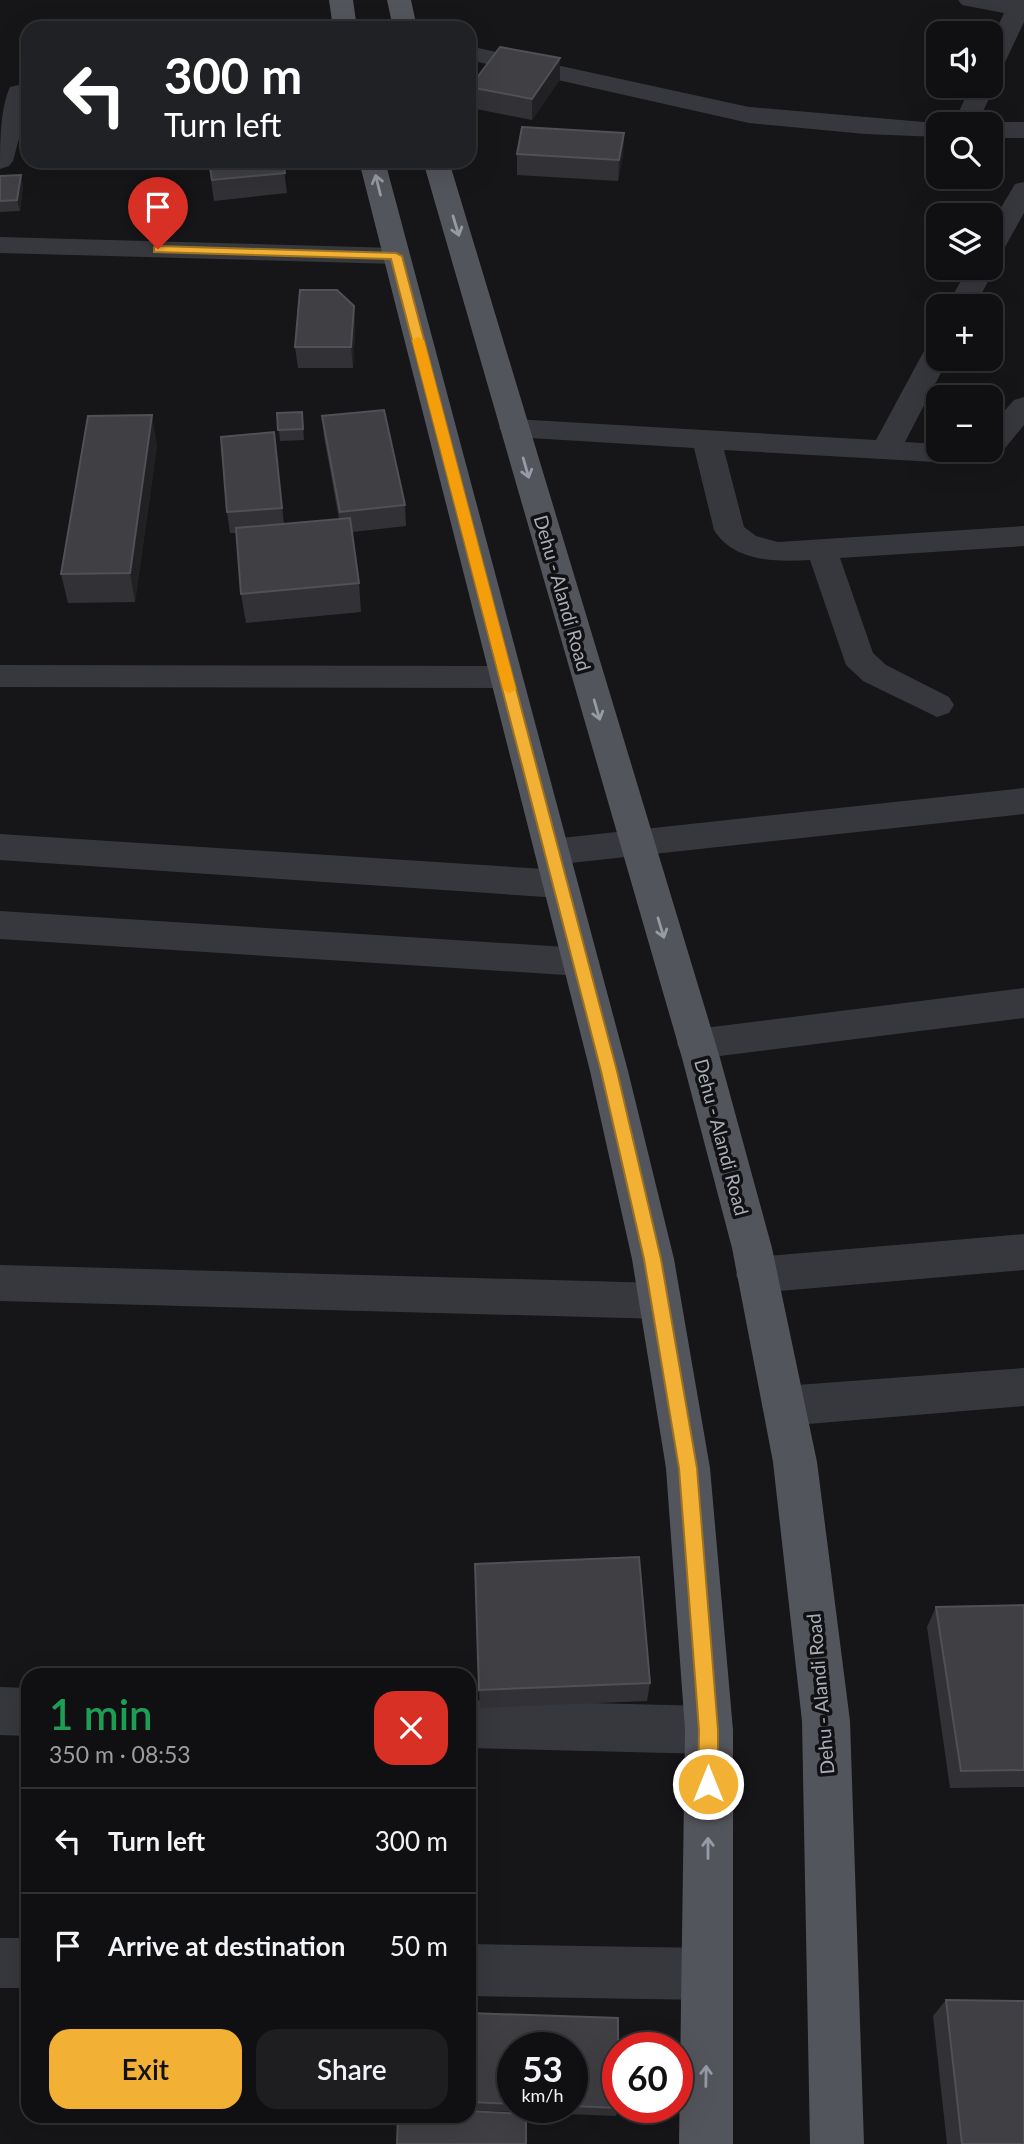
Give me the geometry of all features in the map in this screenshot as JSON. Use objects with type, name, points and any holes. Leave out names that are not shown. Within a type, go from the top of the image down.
[{"type":"main road","points":[[341,0],[344,21]]},
{"type":"main road","points":[[399,0],[404,21]]},
{"type":"main road","points":[[374,168],[581,962],[650,1246],[660,1301],[688,1468],[709,1730],[706,2144]]},
{"type":"main road","name":"Dehu - Alandi Road","points":[[438,168],[696,1044],[757,1275],[784,1406],[795,1462],[826,1721],[837,2144]]},
{"type":"street","points":[[970,0],[1020,4],[1003,44]]},
{"type":"street","points":[[476,55],[749,115],[865,126],[926,129]]},
{"type":"street","points":[[0,161],[19,92]]},
{"type":"street","points":[[1003,130],[1024,130]]},
{"type":"street","points":[[1003,227],[1024,190]]},
{"type":"street","points":[[0,244],[396,256]]},
{"type":"street","points":[[886,450],[927,371]]},
{"type":"street","points":[[1003,431],[1024,406]]},
{"type":"street","points":[[514,428],[926,452]]},
{"type":"street","points":[[707,440],[729,530],[738,541],[753,547],[778,552],[1024,536]]},
{"type":"street","points":[[822,550],[858,657],[864,667],[916,690],[937,705]]},
{"type":"street","points":[[0,676],[506,677]]},
{"type":"street","points":[[0,846],[556,868],[635,842],[1024,801]]},
{"type":"street","points":[[0,925],[581,962]]},
{"type":"street","points":[[696,1044],[1024,1003]]},
{"type":"street","points":[[757,1275],[1024,1252]]},
{"type":"street","points":[[0,1283],[660,1301]]},
{"type":"street","points":[[784,1406],[1024,1387]]},
{"type":"street","points":[[0,1711],[21,1712]]},
{"type":"street","points":[[476,1724],[709,1730]]},
{"type":"street","points":[[0,1963],[21,1964]]},
{"type":"street","points":[[476,1970],[707,1974]]},
{"type":"building","points":[[500,47],[560,58],[532,99],[476,88],[476,79]]},
{"type":"building","points":[[522,127],[624,133],[619,160],[517,154]]},
{"type":"building","points":[[210,168],[284,168],[285,173],[212,180]]},
{"type":"building","points":[[21,175],[17,200],[0,201],[0,176]]},
{"type":"building","points":[[300,290],[337,290],[354,306],[351,347],[295,347]]},
{"type":"building","points":[[384,410],[405,505],[340,512],[322,416]]},
{"type":"building","points":[[302,412],[303,429],[278,430],[277,413]]},
{"type":"building","points":[[152,415],[130,573],[61,574],[88,416]]},
{"type":"building","points":[[274,432],[282,508],[227,512],[221,437]]},
{"type":"building","points":[[350,518],[359,583],[241,594],[236,528]]},
{"type":"building","points":[[639,1557],[650,1683],[479,1690],[475,1564]]},
{"type":"building","points":[[1024,1605],[1024,1770],[961,1771],[936,1607]]},
{"type":"building","points":[[946,2000],[1024,2001],[1024,2144],[962,2144]]},
{"type":"building","points":[[476,2013],[618,2018],[618,2032],[602,2032],[602,2107],[588,2107],[588,2032],[497,2032],[497,2103],[476,2102]]},
{"type":"building","points":[[476,2111],[497,2112],[497,2123],[526,2123],[526,2144],[397,2144],[398,2123],[476,2123]]},
{"type":"slow traffic","points":[[418,340],[509,689]]},
{"type":"route","points":[[158,249],[396,256],[609,1071],[653,1259],[688,1468],[709,1730],[708,1784]]}]
